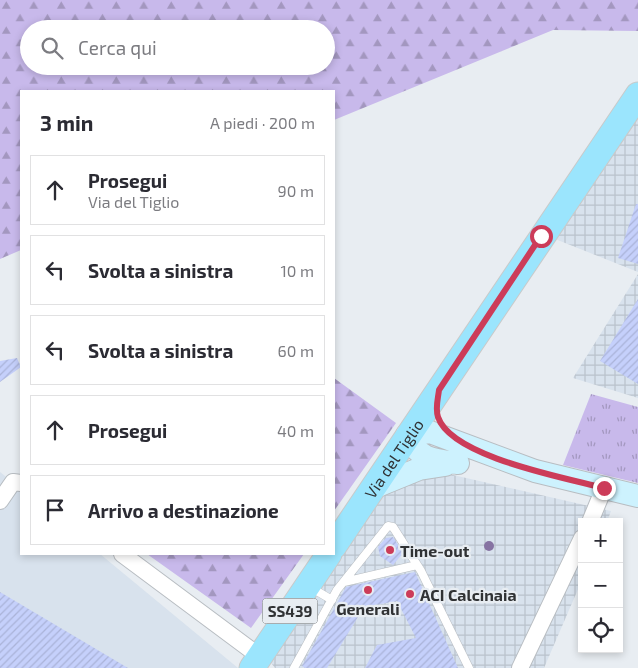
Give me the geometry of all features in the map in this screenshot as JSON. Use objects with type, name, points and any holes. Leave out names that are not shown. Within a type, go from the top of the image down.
[{"type":"main road","name":"Via del Tiglio","points":[[335,545],[638,95]]},
{"type":"main road","name":"SS439","points":[[255,662],[328,555]]},
{"type":"street","points":[[439,390],[436,410],[438,418],[464,456]]},
{"type":"street","points":[[407,436],[430,432],[464,456],[536,471],[638,496]]},
{"type":"street","points":[[375,487],[419,469],[464,456]]},
{"type":"street","points":[[0,501],[13,482],[20,483]]},
{"type":"street","points":[[592,518],[604,488]]},
{"type":"street","points":[[520,668],[578,546]]},
{"type":"street","points":[[123,555],[255,662]]},
{"type":"lane","points":[[294,668],[332,600],[388,526],[393,527],[417,565],[469,668]]},
{"type":"lane","points":[[344,582],[417,565]]},
{"type":"lane","points":[[307,585],[332,600]]},
{"type":"shaded area","points":[[638,109],[638,272],[550,237]]},
{"type":"shaded area","points":[[638,274],[638,398],[573,378]]},
{"type":"shaded area","points":[[0,472],[20,488],[20,555],[101,555],[238,668],[0,668]]},
{"type":"shaded area","points":[[453,475],[611,511],[608,518],[578,518],[578,589],[544,668],[275,668],[262,652],[387,485]]},
{"type":"green space","points":[[0,0],[638,0],[638,31],[553,30],[335,120],[335,90],[20,90],[20,250],[0,259]]},
{"type":"green space","points":[[335,379],[396,423],[335,510]]},
{"type":"green space","points":[[591,394],[638,407],[638,483],[563,465]]},
{"type":"green space","points":[[148,555],[303,555],[251,628]]},
{"type":"building","points":[[636,204],[638,204],[638,264],[618,258]]},
{"type":"building","points":[[638,299],[638,384],[600,361]]},
{"type":"building","points":[[17,358],[20,368],[0,382],[0,361]]},
{"type":"building","points":[[393,537],[403,553],[393,565],[380,556],[378,547],[386,538]]},
{"type":"building","points":[[415,572],[458,668],[365,668],[377,645],[416,638],[397,601],[364,607],[327,668],[305,668],[302,666],[346,587]]},
{"type":"building","points":[[0,592],[128,668],[0,668]]},
{"type":"place","name":"Time-out","points":[[390,550]]},
{"type":"place","name":"Generali","points":[[368,590]]},
{"type":"place","name":"ACI Calcinaia","points":[[410,594]]},
{"type":"route","points":[[541,236],[439,390],[436,410],[438,418],[451,435],[470,448],[536,471],[604,488]]}]
